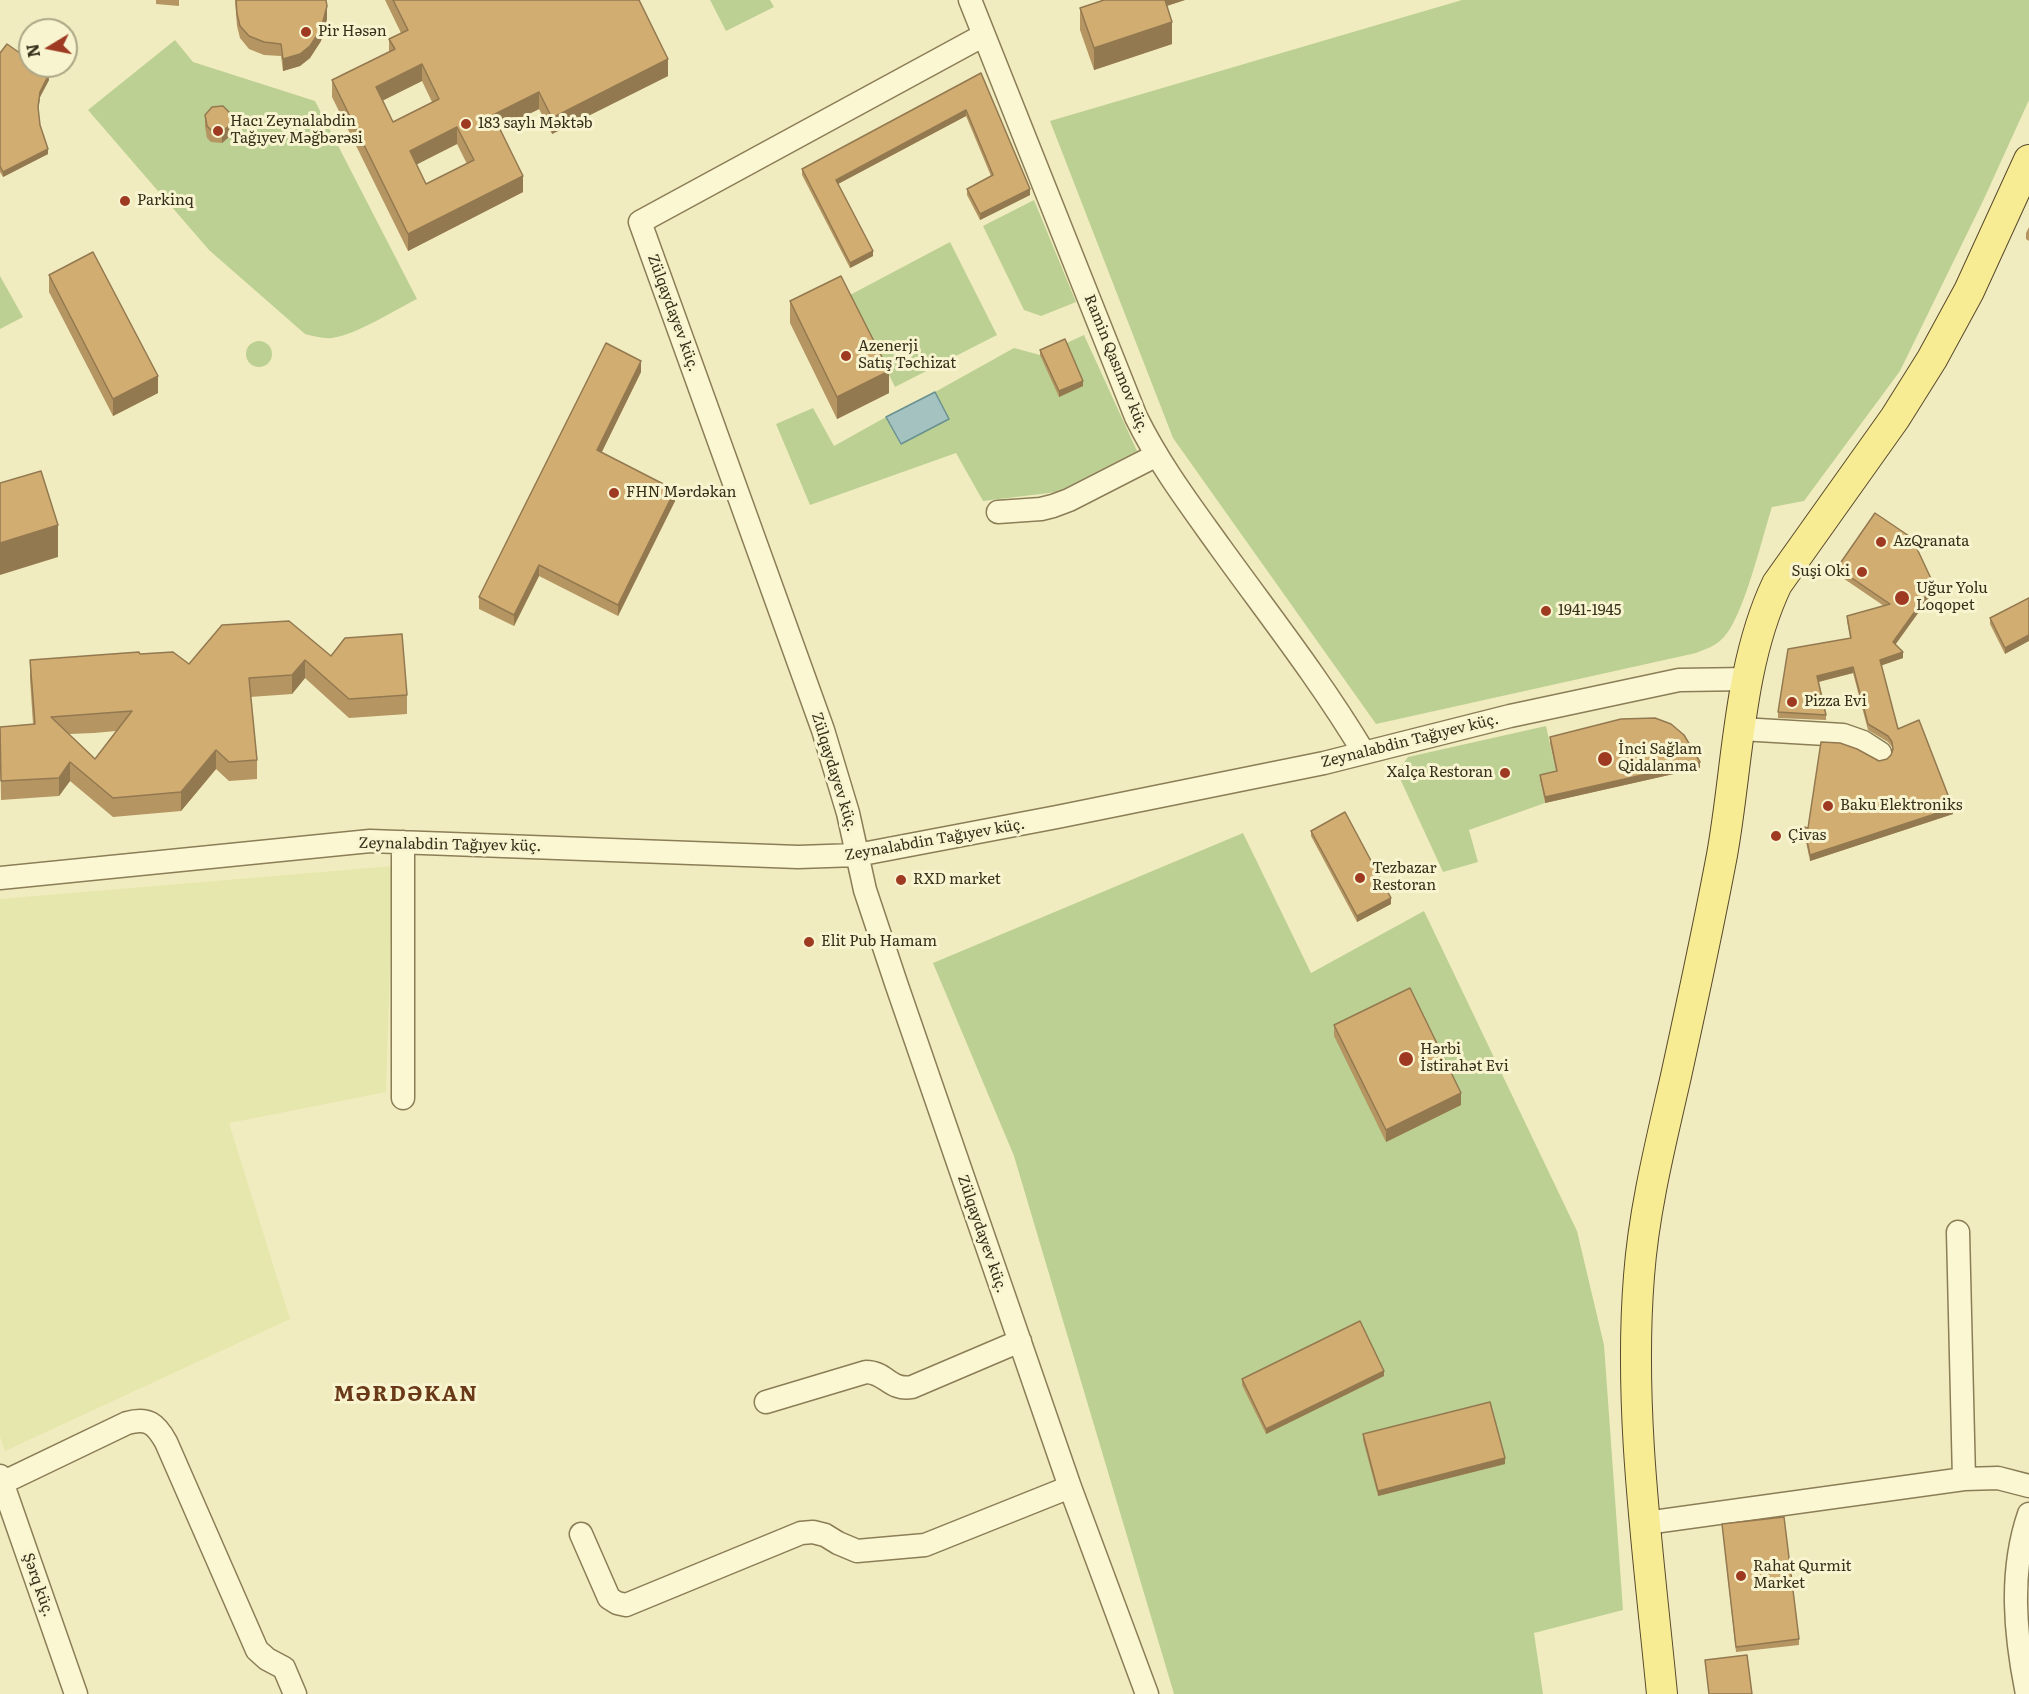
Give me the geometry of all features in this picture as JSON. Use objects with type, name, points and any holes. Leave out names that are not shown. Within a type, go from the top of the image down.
[{"type":"main road","points":[[1662,1694],[1646,1523],[1636,1361],[1636,1323],[1642,1251],[1653,1181],[1718,873],[1748,679],[1760,623],[1777,584],[1895,418],[1932,359],[1969,291],[2029,160]]},
{"type":"street","name":"Ramin Qasımov küç.","points":[[970,0],[1136,417],[1174,484],[1333,702],[1365,753]]},
{"type":"street","name":"Zülqaydayev küç.","points":[[984,35],[640,222],[823,730],[845,802],[877,928],[1070,1486],[1147,1694]]},
{"type":"street","points":[[998,512],[1053,506],[1157,455]]},
{"type":"street","name":"Zeynalabdin Tağıyev küç.","points":[[0,878],[370,841],[798,857],[857,855],[1081,812],[1365,753],[1510,716],[1679,680],[1748,679]]},
{"type":"street","points":[[1741,729],[1843,735],[1863,742],[1880,753]]},
{"type":"street","points":[[403,842],[403,1098]]},
{"type":"street","points":[[1958,1232],[1964,1479]]},
{"type":"street","points":[[766,1402],[866,1372],[875,1372],[903,1389],[912,1387],[1020,1341]]},
{"type":"street","points":[[1,1479],[127,1423],[139,1420],[153,1425],[166,1443],[257,1650],[267,1659],[284,1668],[295,1694]]},
{"type":"street","points":[[1646,1523],[1964,1479],[1998,1478],[2029,1486]]},
{"type":"street","name":"Şərq küç.","points":[[1,1479],[76,1694]]},
{"type":"street","points":[[581,1534],[609,1598],[616,1603],[626,1605],[801,1533],[813,1532],[825,1535],[837,1544],[857,1551],[925,1545],[1070,1486]]},
{"type":"street","points":[[2027,1694],[2018,1642],[2016,1573],[2021,1536],[2029,1514]]},
{"type":"green space","points":[[710,0],[770,0],[774,7],[726,31]]},
{"type":"green space","points":[[1462,0],[2029,0],[2029,100],[1983,201],[1900,371],[1804,501],[1772,507],[1739,612],[1721,640],[1696,653],[1376,724],[1173,438],[1050,121]]},
{"type":"green space","points":[[175,40],[193,62],[315,101],[417,299],[375,322],[342,336],[325,338],[305,334],[209,250],[88,110]]},
{"type":"green space","points":[[1034,200],[1076,302],[1041,316],[1024,310],[983,226]]},
{"type":"green space","points":[[950,242],[997,335],[895,387],[850,295]]},
{"type":"green space","points":[[0,276],[23,317],[0,329]]},
{"type":"green space","points":[[1084,335],[1137,451],[1057,492],[983,501],[956,453],[810,505],[776,424],[813,408],[834,446],[886,417],[900,444],[949,419],[935,392],[1014,348],[1040,355]]},
{"type":"green space","points":[[259,341],[268,345],[272,354],[268,363],[259,367],[250,363],[246,354],[250,345]]},
{"type":"green space","points":[[1546,726],[1557,776],[1540,781],[1545,803],[1469,830],[1478,862],[1443,872],[1397,772],[1408,757]]},
{"type":"green space","points":[[1243,833],[1311,973],[1424,911],[1577,1231],[1604,1345],[1623,1610],[1534,1633],[1543,1694],[1174,1694],[1014,1156],[933,963]]},
{"type":"green space","points":[[393,866],[386,1092],[229,1123],[290,1319],[5,1451],[0,1437],[0,899]]},
{"type":"water","points":[[935,392],[949,419],[901,444],[886,417]]},
{"type":"building","points":[[236,0],[326,0],[327,6],[321,29],[310,46],[300,54],[283,59],[281,44],[264,42],[249,36],[240,26]]},
{"type":"building","name":"183 saylı Məktəb","points":[[393,0],[639,0],[668,59],[552,118],[539,92],[493,115],[523,176],[408,234],[332,80],[395,49],[389,39],[408,30]],"holes":[[[422,64],[439,99],[393,122],[376,87]],[[457,127],[474,160],[426,184],[410,151]]]},
{"type":"building","points":[[1104,0],[1165,0],[1172,22],[1094,48],[1080,8]]},
{"type":"building","points":[[7,44],[18,52],[18,78],[47,78],[40,92],[38,107],[40,125],[48,149],[3,172],[0,166],[0,53]]},
{"type":"building","points":[[981,73],[1030,189],[980,214],[967,189],[993,175],[966,110],[836,180],[873,251],[850,263],[802,169]]},
{"type":"building","points":[[223,106],[231,114],[230,125],[222,132],[211,130],[207,126],[205,115],[212,107]]},
{"type":"building","points":[[93,252],[158,376],[113,399],[49,275]]},
{"type":"building","points":[[841,276],[889,371],[837,397],[790,301]]},
{"type":"building","points":[[1065,339],[1083,381],[1059,391],[1040,350]]},
{"type":"building","points":[[606,343],[641,361],[597,450],[675,490],[618,605],[539,565],[514,615],[479,597]]},
{"type":"building","points":[[41,471],[58,525],[0,543],[0,483]]},
{"type":"building","points":[[1875,513],[1912,538],[1934,585],[1893,642],[1903,652],[1880,660],[1898,729],[1919,720],[1953,808],[1810,855],[1804,827],[1808,828],[1821,742],[1840,743],[1879,761],[1887,759],[1893,749],[1888,736],[1868,724],[1853,667],[1817,676],[1826,715],[1778,712],[1788,649],[1851,638],[1847,616],[1890,604],[1837,568]]},
{"type":"building","points":[[2029,598],[2029,635],[2005,648],[1990,618]]},
{"type":"building","points":[[289,621],[331,656],[345,638],[402,634],[407,695],[349,699],[305,660],[292,675],[249,678],[257,760],[229,762],[216,750],[181,792],[113,798],[70,762],[59,778],[1,781],[0,727],[35,724],[30,660],[139,652],[140,654],[173,652],[189,664],[222,625]],"holes":[[[132,711],[95,759],[51,717]]]},
{"type":"building","points":[[1655,718],[1671,724],[1684,735],[1700,762],[1545,797],[1540,775],[1557,771],[1550,737],[1621,719]]},
{"type":"building","points":[[1345,812],[1391,898],[1357,916],[1311,831]]},
{"type":"building","points":[[1410,988],[1461,1093],[1386,1130],[1334,1025]]},
{"type":"building","points":[[1360,1321],[1384,1371],[1266,1429],[1242,1379]]},
{"type":"building","points":[[1490,1402],[1505,1458],[1378,1491],[1363,1434]]},
{"type":"building","points":[[1784,1517],[1799,1639],[1736,1647],[1722,1524]]},
{"type":"building","points":[[1747,1655],[1752,1694],[1709,1694],[1705,1660]]},
{"type":"place","name":"Pir Həsən","points":[[306,32]]},
{"type":"place","name":"183 saylı Məktəb","points":[[466,124]]},
{"type":"place","name":"Hacı Zeynalabdin Tağıyev Məğbərəsi","points":[[218,131]]},
{"type":"place","name":"Parkinq","points":[[125,201]]},
{"type":"place","name":"Azenerji Satış Təchizat","points":[[846,356]]},
{"type":"place","name":"FHN Mərdəkan","points":[[614,493]]},
{"type":"place","name":"AzQranata","points":[[1881,542]]},
{"type":"place","name":"Suşi Oki","points":[[1862,572]]},
{"type":"place","name":"Uğur Yolu Loqopet","points":[[1902,598]]},
{"type":"place","name":"1941-1945","points":[[1546,611]]},
{"type":"place","name":"Pizza Evi","points":[[1792,702]]},
{"type":"place","name":"İnci Sağlam Qidalanma","points":[[1605,759]]},
{"type":"place","name":"Xalça Restoran","points":[[1505,773]]},
{"type":"place","name":"Baku Elektroniks","points":[[1828,806]]},
{"type":"place","name":"Çivas","points":[[1776,836]]},
{"type":"place","name":"Tezbazar Restoran","points":[[1360,878]]},
{"type":"place","name":"RXD market","points":[[901,880]]},
{"type":"place","name":"Elit Pub Hamam","points":[[809,942]]},
{"type":"place","name":"Hərbi İstirahət Evi","points":[[1406,1059]]},
{"type":"place","name":"Rahat Qurmit Market","points":[[1741,1576]]},
{"type":"district","name":"MƏRDƏKAN","points":[[406,1395]]}]
